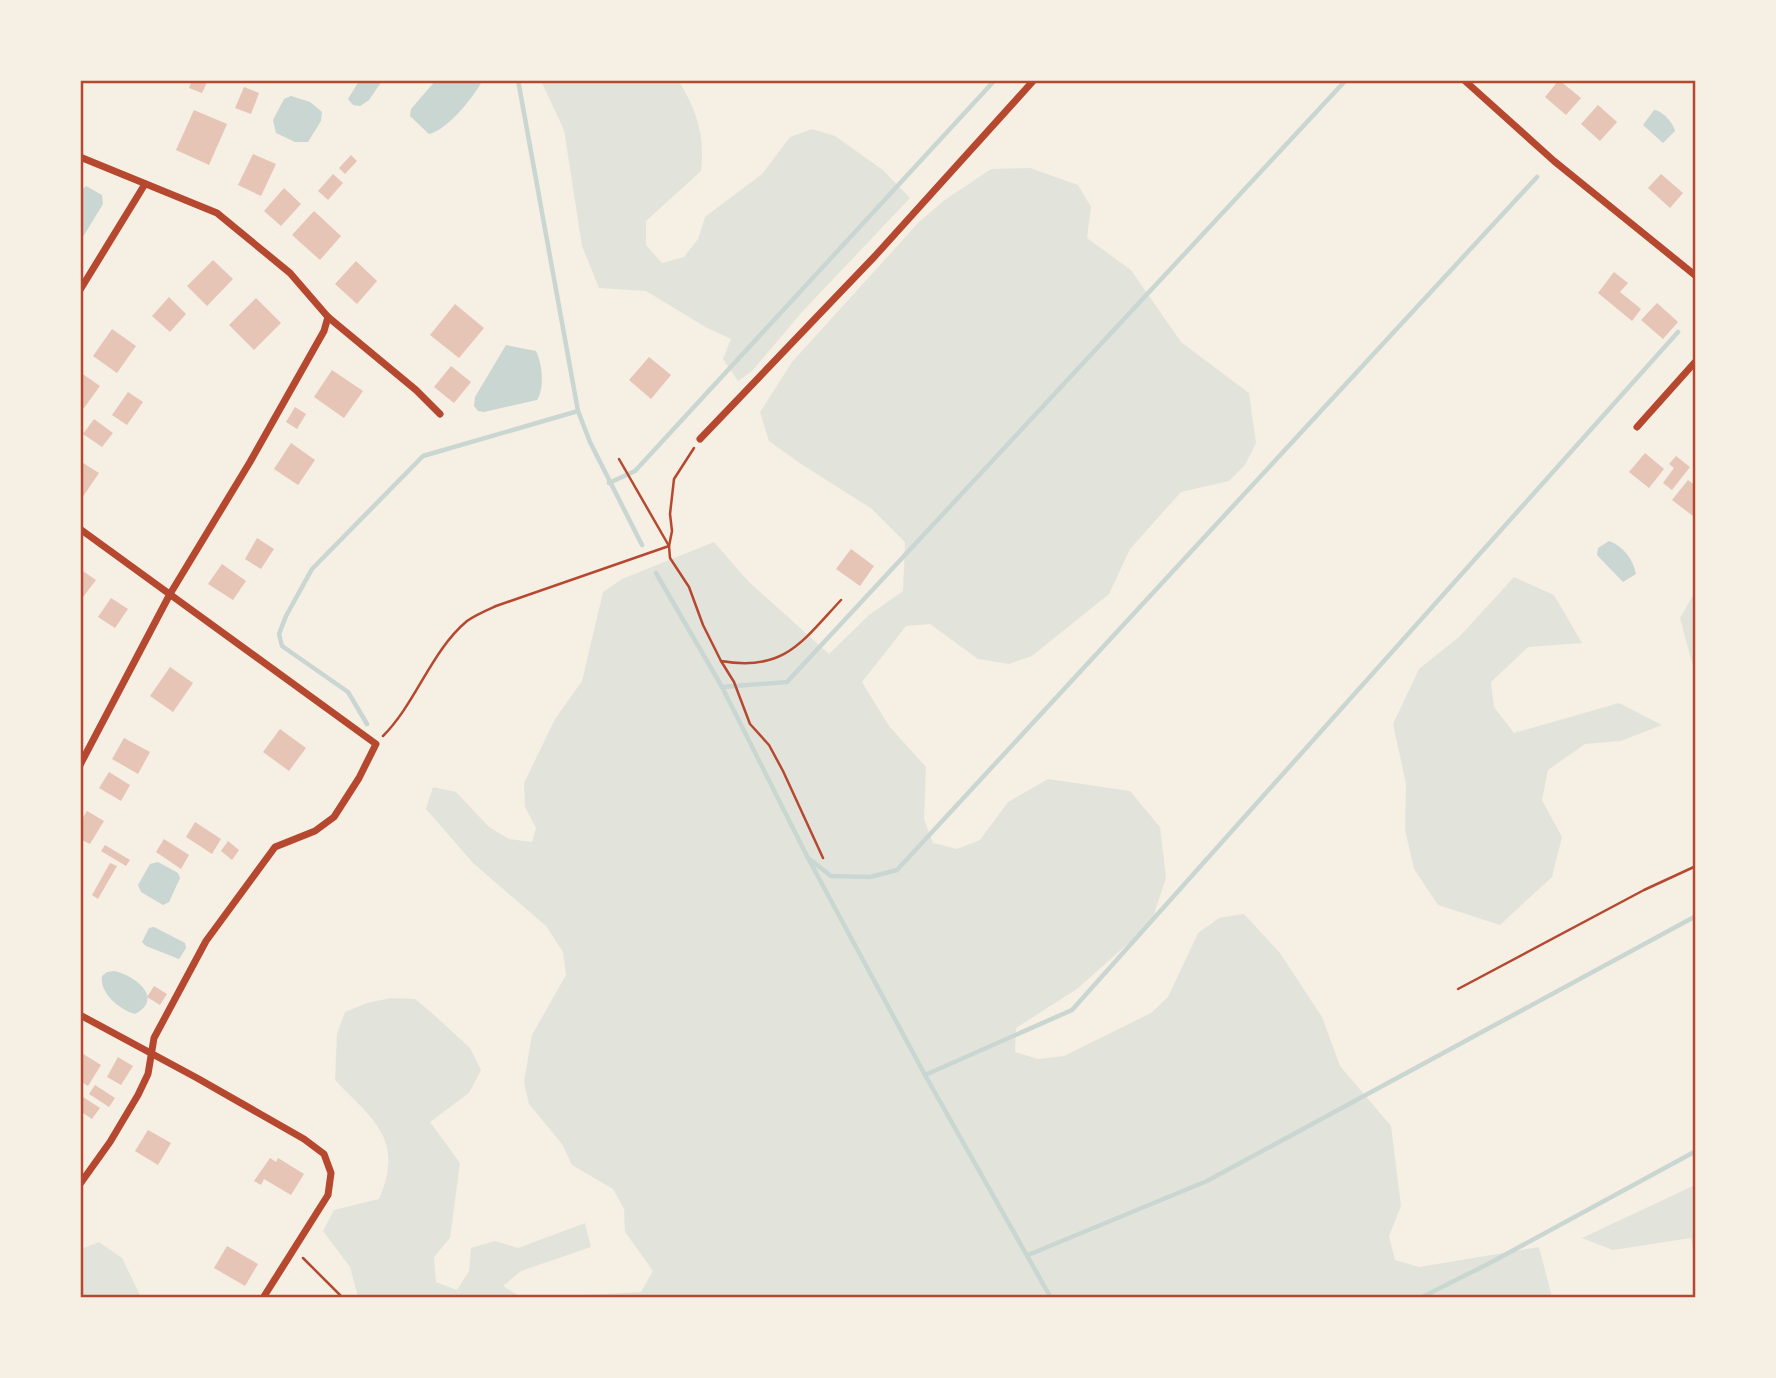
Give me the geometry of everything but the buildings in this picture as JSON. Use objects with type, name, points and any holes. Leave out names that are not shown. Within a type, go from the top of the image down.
[{"type":"street","points":[[700,439],[875,256],[1034,80]]},
{"type":"street","points":[[1464,80],[1554,161],[1696,276]]},
{"type":"street","points":[[80,157],[217,213],[290,273],[328,317],[416,390],[440,414]]},
{"type":"street","points":[[80,290],[145,184]]},
{"type":"street","points":[[80,765],[170,594],[250,462],[324,331],[328,317]]},
{"type":"street","points":[[1637,427],[1696,361]]},
{"type":"street","points":[[80,529],[376,744],[359,778],[334,817],[315,831],[275,847],[206,941],[154,1038],[148,1073],[138,1095],[110,1142],[80,1184]]},
{"type":"street","points":[[80,1014],[303,1139],[324,1154],[331,1174],[328,1195],[263,1297]]},
{"type":"path","points":[[700,439],[674,479],[670,514],[670,558],[689,587],[703,625],[734,682],[750,724],[769,745],[823,858]]},
{"type":"path","points":[[619,459],[669,546]]},
{"type":"path","points":[[376,744],[398,721],[455,633],[469,619],[496,606],[669,546]]},
{"type":"path","points":[[722,661],[746,665],[772,661],[802,641],[841,600]]},
{"type":"path","points":[[1458,989],[1644,890],[1696,866]]},
{"type":"path","points":[[295,1246],[308,1265],[343,1297]]},
{"type":"shaded area","points":[[436,80],[481,83],[451,120],[429,134],[410,116],[411,109]]},
{"type":"shaded area","points":[[359,81],[382,81],[369,100],[360,106],[353,105],[348,99]]},
{"type":"shaded area","points":[[541,81],[679,81],[691,103],[701,134],[701,171],[646,221],[646,245],[662,263],[684,257],[698,239],[705,217],[762,174],[790,137],[812,129],[835,136],[883,170],[910,198],[802,312],[752,371],[738,381],[723,359],[731,339],[707,328],[646,291],[599,288],[582,246],[564,130]]},
{"type":"shaded area","points":[[291,96],[310,102],[322,112],[321,121],[308,142],[295,142],[276,133],[273,120],[284,99]]},
{"type":"shaded area","points":[[1654,110],[1667,118],[1675,131],[1663,143],[1643,125]]},
{"type":"shaded area","points":[[1030,168],[1078,185],[1091,207],[1087,238],[1131,270],[1181,342],[1249,393],[1256,443],[1245,465],[1229,481],[1181,492],[1130,549],[1109,594],[1032,656],[1009,664],[978,659],[930,624],[906,626],[862,682],[889,726],[926,767],[924,819],[933,843],[957,849],[980,840],[1008,802],[1048,779],[1130,791],[1160,827],[1166,878],[1151,923],[1077,989],[1016,1028],[1015,1052],[1038,1059],[1064,1056],[1151,1013],[1168,997],[1198,933],[1219,918],[1244,914],[1280,953],[1322,1017],[1340,1066],[1391,1126],[1401,1206],[1389,1236],[1395,1260],[1419,1267],[1539,1247],[1552,1297],[545,1297],[641,1292],[653,1271],[625,1232],[624,1209],[613,1189],[572,1165],[562,1144],[529,1104],[524,1082],[532,1035],[566,975],[563,952],[546,926],[473,863],[426,809],[433,787],[456,792],[489,827],[509,839],[532,842],[536,828],[525,807],[524,783],[555,719],[582,681],[603,592],[622,579],[714,542],[748,581],[829,654],[869,615],[903,591],[905,542],[872,509],[769,441],[760,412],[792,362],[919,222],[946,199],[991,169]]},
{"type":"shaded area","points":[[86,186],[102,195],[103,204],[81,240],[81,191]]},
{"type":"shaded area","points":[[506,345],[536,351],[542,376],[540,395],[537,400],[478,411],[474,406],[475,397]]},
{"type":"shaded area","points":[[1609,541],[1623,550],[1635,568],[1636,574],[1623,582],[1597,555],[1598,548]]},
{"type":"shaded area","points":[[1514,577],[1554,595],[1582,643],[1528,647],[1491,682],[1494,707],[1514,733],[1619,703],[1662,725],[1621,741],[1585,744],[1548,770],[1542,800],[1562,837],[1552,877],[1500,925],[1438,905],[1414,869],[1405,830],[1406,784],[1393,724],[1419,669],[1460,636]]},
{"type":"shaded area","points":[[1695,592],[1695,674],[1680,618]]},
{"type":"shaded area","points":[[158,862],[178,873],[180,878],[169,902],[163,905],[141,892],[138,885],[150,864]]},
{"type":"shaded area","points":[[154,927],[185,943],[186,948],[179,959],[142,942],[149,928]]},
{"type":"shaded area","points":[[114,971],[130,977],[147,994],[144,1008],[135,1014],[117,1005],[104,989],[102,976]]},
{"type":"shaded area","points":[[391,998],[415,999],[470,1048],[481,1070],[469,1093],[430,1122],[460,1163],[450,1238],[434,1257],[436,1282],[457,1290],[469,1271],[471,1248],[495,1241],[518,1248],[585,1223],[591,1247],[521,1271],[503,1286],[521,1297],[358,1297],[350,1267],[323,1231],[334,1210],[379,1199],[386,1178],[387,1146],[381,1132],[362,1107],[335,1080],[337,1034],[345,1012],[367,1003]]},
{"type":"shaded area","points":[[1695,1185],[1695,1262],[1691,1238],[1613,1250],[1582,1238]]},
{"type":"shaded area","points":[[99,1242],[122,1258],[141,1297],[81,1297],[81,1249]]},
{"type":"waterway","points":[[518,80],[578,411],[590,442],[642,545]]},
{"type":"waterway","points":[[609,483],[635,471],[995,80]]},
{"type":"waterway","points":[[722,687],[787,682],[1346,80]]},
{"type":"waterway","points":[[808,858],[831,876],[870,877],[897,870],[1537,177]]},
{"type":"waterway","points":[[925,1075],[1072,1010],[1678,332]]},
{"type":"waterway","points":[[367,724],[348,692],[282,646],[279,634],[286,616],[312,569],[423,456],[578,411]]},
{"type":"waterway","points":[[656,573],[722,687],[808,858],[925,1075],[1051,1298]]},
{"type":"waterway","points":[[1028,1255],[1207,1181],[1696,916]]},
{"type":"waterway","points":[[1420,1298],[1696,1151]]}]
